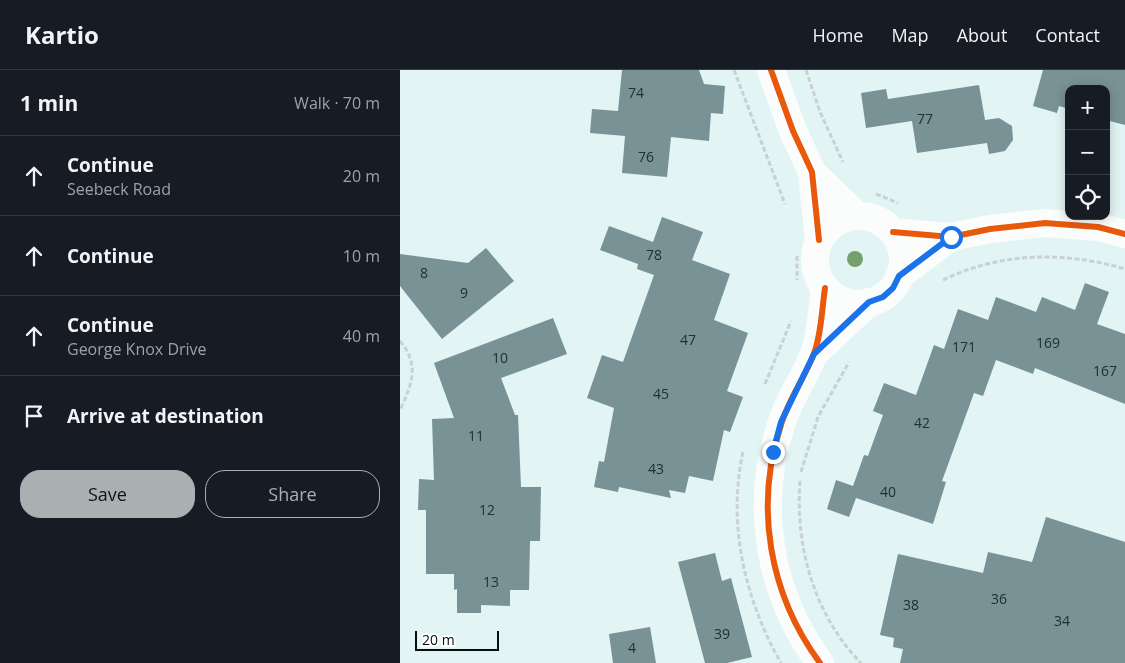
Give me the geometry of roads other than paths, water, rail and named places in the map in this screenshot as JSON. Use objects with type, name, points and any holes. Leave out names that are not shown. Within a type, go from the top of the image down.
[{"type":"street","points":[[771,70],[793,131],[812,172],[857,216]]},
{"type":"street","points":[[808,246],[812,172]]},
{"type":"street","points":[[857,216],[875,219],[893,232],[901,248],[902,263],[899,276],[893,288],[883,297],[856,304],[844,302],[825,288],[815,265],[815,252],[808,246],[838,221],[857,216]]},
{"type":"street","points":[[893,232],[951,237],[990,229],[1046,223],[1098,227],[1125,234]]},
{"type":"street","points":[[899,276],[951,237]]},
{"type":"street","points":[[820,663],[794,623],[782,593],[768,536],[767,508],[773,452],[781,422],[814,354],[825,288]]},
{"type":"street","points":[[814,354],[869,302]]}]
